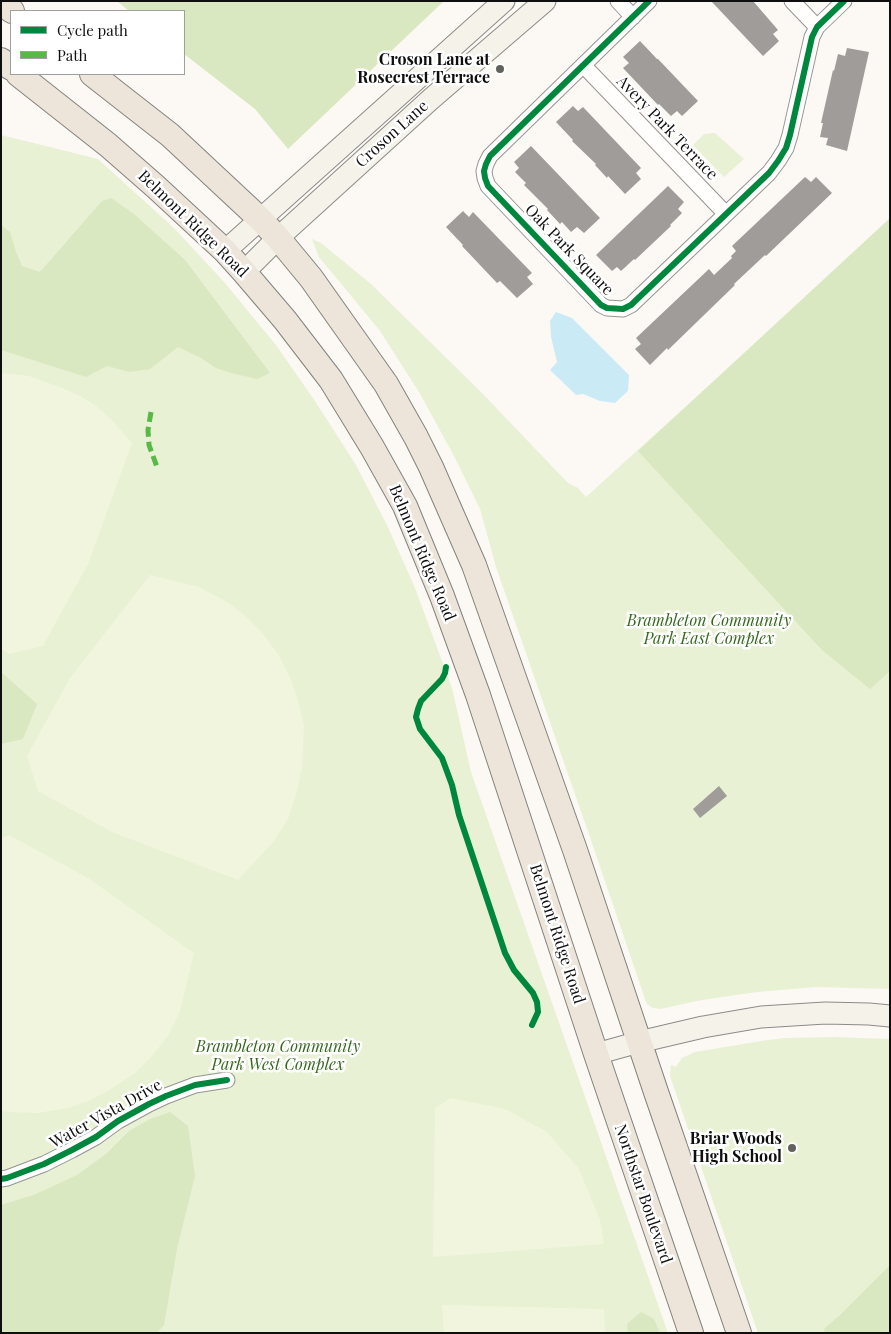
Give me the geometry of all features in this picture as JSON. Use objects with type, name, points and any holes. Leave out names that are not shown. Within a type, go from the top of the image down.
[{"type":"main road","name":"Croson Lane","points":[[225,251],[504,1]]},
{"type":"main road","name":"Croson Lane","points":[[244,272],[278,238],[432,99],[545,1]]},
{"type":"main road","name":"Belmont Ridge Road","points":[[19,75],[108,145],[225,251],[285,320],[331,380],[372,447],[405,506],[442,596],[478,696],[596,1054]]},
{"type":"main road","points":[[93,75],[170,135],[278,238],[311,278],[386,384],[431,467],[474,565],[575,850],[638,1042],[739,1333]]},
{"type":"main road","points":[[596,1054],[703,1027],[762,1017],[825,1014],[890,1016]]},
{"type":"main road","name":"Northstar Boulevard","points":[[596,1054],[691,1333]]},
{"type":"street","points":[[618,1],[633,17]]},
{"type":"street","name":"Oak Park Square","points":[[649,1],[490,156],[484,171],[484,178],[488,186],[601,305],[607,308],[623,309],[631,305],[725,213],[769,173],[786,148],[816,27]]},
{"type":"street","points":[[792,1],[816,27],[844,1]]},
{"type":"street","name":"Avery Park Terrace","points":[[584,66],[725,213]]},
{"type":"street","name":"Water Vista Drive","points":[[1,1179],[44,1164],[72,1150],[96,1137],[118,1121],[166,1096],[195,1085],[227,1080]]},
{"type":"green space","points":[[117,1],[444,1],[288,149],[255,109],[185,55],[185,10],[128,10]]},
{"type":"green space","points":[[715,133],[744,159],[724,177],[693,145],[704,134]]},
{"type":"green space","name":"Brambleton Community Park West Complex","points":[[1,135],[98,159],[174,228],[225,283],[276,345],[356,465],[388,527],[415,588],[452,688],[471,772],[668,1333],[1,1333]]},
{"type":"green space","points":[[111,198],[134,214],[185,260],[270,373],[257,379],[231,373],[216,368],[178,347],[150,369],[130,372],[107,366],[86,377],[1,350],[1,225],[10,232],[22,266],[40,272],[102,201]]},
{"type":"green space","points":[[890,218],[890,671],[870,689],[822,650],[638,451]]},
{"type":"green space","name":"Brambleton Community Park East Complex","points":[[890,221],[890,989],[816,987],[757,992],[702,1000],[660,1009],[653,1008],[647,1004],[645,999],[496,567],[480,509],[419,392],[380,331],[319,257],[312,239],[321,243],[371,284],[481,392],[568,483],[578,488],[586,497]]},
{"type":"green space","points":[[1,373],[29,376],[82,397],[111,419],[132,443],[88,564],[43,646],[9,654],[1,649]]},
{"type":"green space","points":[[150,575],[199,587],[227,602],[247,617],[278,654],[291,680],[298,701],[304,726],[302,768],[288,819],[274,841],[238,880],[112,832],[38,791],[27,756],[70,678]]},
{"type":"green space","points":[[1,672],[37,704],[23,739],[1,744]]},
{"type":"green space","points":[[9,835],[88,878],[194,953],[180,1011],[168,1036],[152,1056],[134,1074],[91,1100],[68,1108],[37,1113],[1,1111],[1,838]]},
{"type":"green space","name":"Briar Woods High School","points":[[785,1038],[890,1039],[890,1333],[758,1333],[670,1076],[671,1065],[676,1067],[682,1058],[695,1052]]},
{"type":"green space","points":[[451,1098],[505,1109],[547,1132],[579,1169],[600,1220],[604,1244],[433,1257],[435,1108]]},
{"type":"green space","points":[[170,1112],[188,1126],[195,1176],[177,1249],[164,1325],[157,1333],[1,1333],[1,1205],[36,1194],[77,1175],[106,1154],[129,1131],[150,1119]]},
{"type":"green space","points":[[890,1265],[890,1333],[825,1333],[824,1329]]},
{"type":"green space","points":[[442,1305],[604,1309],[605,1333],[444,1333]]},
{"type":"green space","points":[[641,1312],[654,1319],[660,1333],[628,1333],[627,1324]]},
{"type":"water","points":[[556,312],[572,318],[629,375],[628,391],[615,403],[600,401],[583,394],[576,395],[550,370],[557,362],[551,337],[550,321]]},
{"type":"building","points":[[711,1],[753,1],[778,30],[773,34],[779,41],[763,56]]},
{"type":"building","points":[[640,41],[698,101],[682,116],[677,111],[671,116],[623,68],[629,63],[623,57]]},
{"type":"building","points":[[847,48],[869,52],[847,151],[826,145],[828,138],[820,137],[823,123],[821,123],[833,70],[838,54],[845,56]]},
{"type":"building","points":[[573,106],[578,111],[583,107],[641,168],[636,173],[641,179],[625,194],[608,176],[607,178],[556,122]]},
{"type":"building","points":[[531,146],[600,218],[584,233],[577,227],[571,232],[562,222],[560,224],[524,185],[526,183],[515,172],[519,168],[514,162]]},
{"type":"building","points":[[805,177],[811,182],[816,177],[832,193],[650,365],[635,349],[641,344],[636,338],[709,269],[714,275],[732,258],[731,256],[736,251],[732,246]]},
{"type":"building","points":[[668,186],[684,202],[678,209],[682,213],[635,260],[621,271],[617,267],[612,271],[596,255]]},
{"type":"building","points":[[463,211],[469,217],[473,212],[532,273],[527,277],[533,284],[517,298],[500,281],[497,283],[446,227]]},
{"type":"building","points":[[719,786],[727,796],[700,818],[693,809]]},
{"type":"marked path","points":[[151,412],[148,430],[149,445],[157,467]]},
{"type":"cycle path","points":[[649,1],[490,156],[484,171],[488,186],[601,305],[607,308],[623,309],[631,305],[769,173],[786,148],[812,37],[817,27],[844,1]]},
{"type":"cycle path","points":[[446,667],[442,679],[421,701],[416,717],[420,729],[442,758],[505,953],[514,970],[533,993],[537,1002],[538,1012],[532,1025]]},
{"type":"cycle path","points":[[1,1179],[44,1164],[72,1150],[96,1137],[118,1121],[166,1096],[195,1085],[227,1080]]},
{"type":"place","name":"Croson Lane at Rosecrest Terrace","points":[[500,69]]},
{"type":"place","name":"Briar Woods High School","points":[[792,1148]]}]
